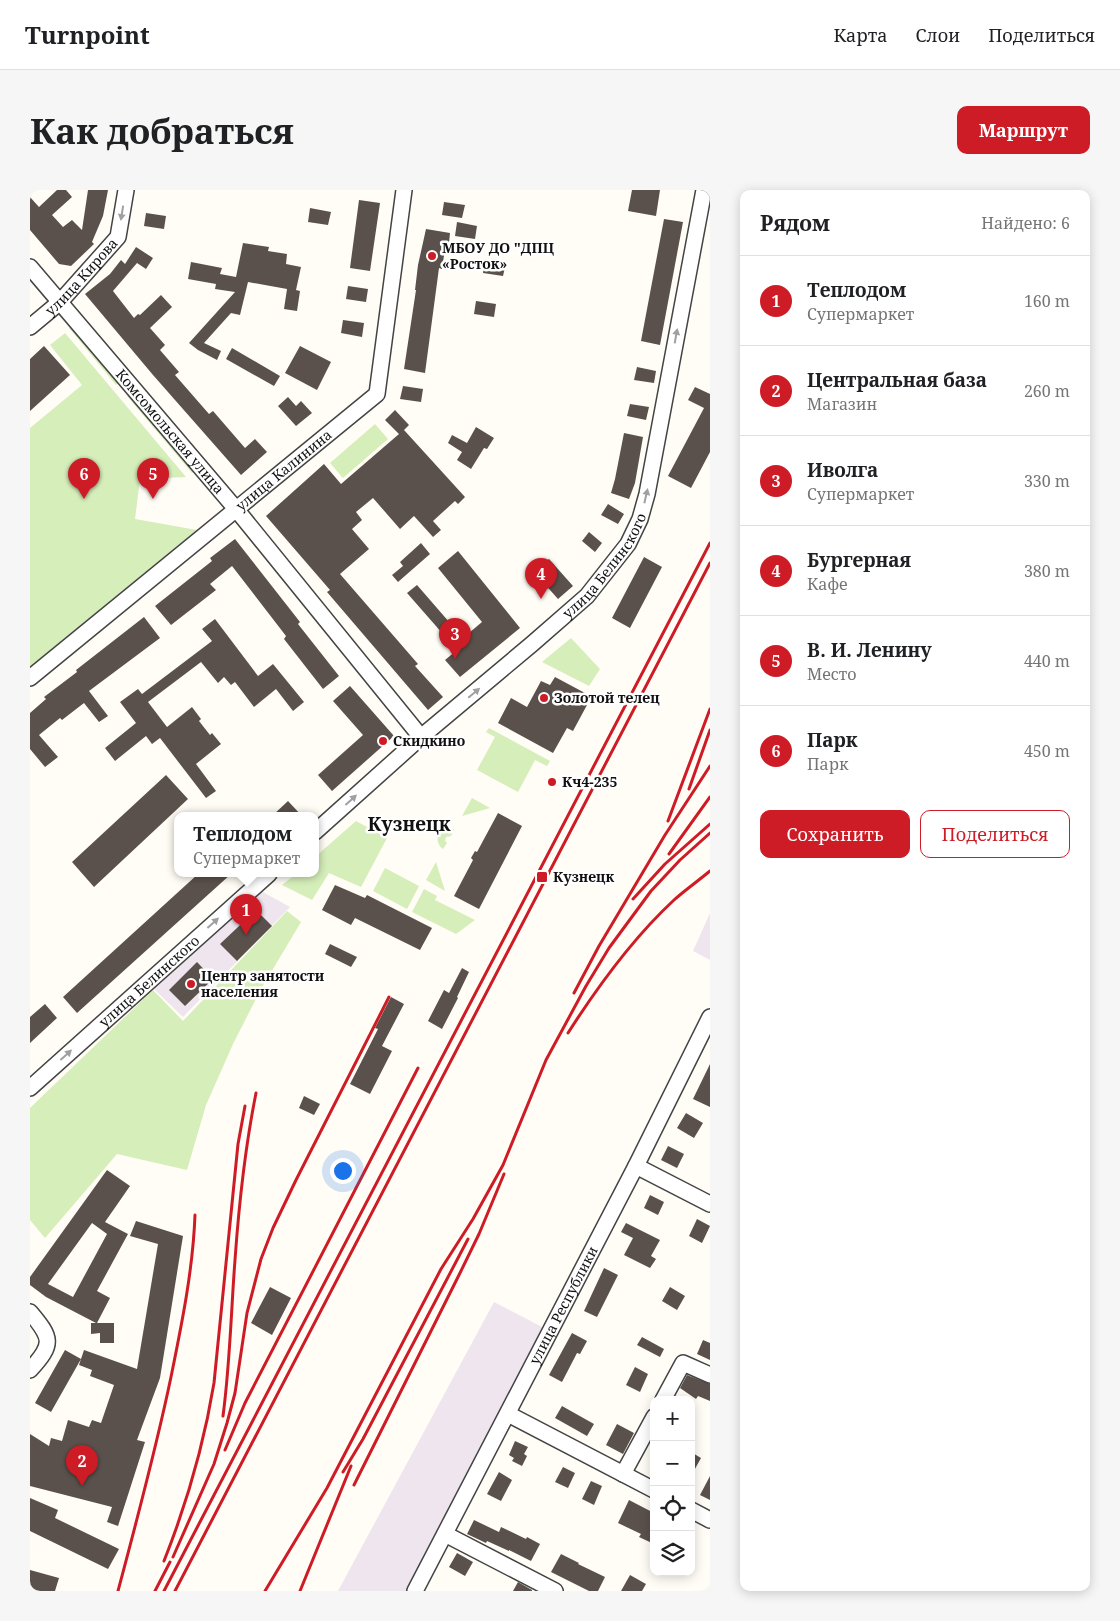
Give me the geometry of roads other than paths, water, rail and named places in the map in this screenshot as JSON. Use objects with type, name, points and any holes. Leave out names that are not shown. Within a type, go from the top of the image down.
[{"type":"street","name":"улица Кирова","points":[[30,328],[60,302],[118,237],[126,190]]},
{"type":"street","name":"улица Калинина","points":[[30,678],[377,394],[404,190]]},
{"type":"street","name":"улица Белинского","points":[[319,828],[421,737],[587,596],[618,558],[635,533],[653,463],[682,299],[704,190]]},
{"type":"street","name":"Комсомольская улица","points":[[30,267],[236,509],[421,737]]},
{"type":"street","name":"улица Белинского","points":[[30,1088],[266,877]]},
{"type":"street","name":"улица Республики","points":[[415,1591],[636,1166],[710,1017]]},
{"type":"street","points":[[636,1166],[710,1204]]},
{"type":"street","points":[[30,1312],[47,1334],[48,1342],[46,1350],[30,1370]]},
{"type":"street","points":[[665,1396],[683,1363],[710,1375]]},
{"type":"street","points":[[508,1414],[650,1488]]},
{"type":"street","points":[[623,1474],[650,1424]]},
{"type":"street","points":[[695,1512],[710,1520]]},
{"type":"street","points":[[445,1534],[555,1591]]},
{"type":"railway","points":[[164,1591],[710,543]]},
{"type":"railway","points":[[175,1591],[710,563]]},
{"type":"railway","points":[[668,821],[710,709]]},
{"type":"railway","points":[[689,789],[710,730]]},
{"type":"railway","points":[[574,993],[599,946],[665,835],[710,766]]},
{"type":"railway","points":[[669,854],[710,797]]},
{"type":"railway","points":[[633,899],[665,864],[710,824]]},
{"type":"railway","points":[[265,1591],[327,1488],[441,1269],[473,1219],[503,1165],[546,1060],[586,986],[609,948],[651,891],[680,860],[710,833]]},
{"type":"railway","points":[[568,1033],[604,980],[644,930],[674,900],[710,871]]},
{"type":"railway","points":[[173,1557],[214,1464],[227,1423],[235,1393],[247,1313],[261,1259],[273,1228],[296,1180],[389,997]]},
{"type":"railway","points":[[225,1450],[245,1403],[418,1068]]},
{"type":"railway","points":[[223,1416],[241,1197],[256,1093]]},
{"type":"railway","points":[[164,1561],[194,1473],[214,1383],[238,1144],[245,1106]]},
{"type":"railway","points":[[354,1485],[479,1234],[504,1174]]},
{"type":"railway","points":[[118,1591],[153,1458],[171,1377],[189,1276],[195,1215]]},
{"type":"railway","points":[[343,1472],[363,1439],[468,1239]]},
{"type":"railway","points":[[300,1591],[351,1466]]},
{"type":"railway","points":[[155,1591],[170,1562]]},
{"type":"place","name":"МБОУ ДО \"ДПЦ «Росток»","points":[[432,256]]},
{"type":"place","name":"Парк","points":[[84,499]]},
{"type":"place","name":"В. И. Ленину","points":[[153,499]]},
{"type":"place","name":"Бургерная","points":[[541,599]]},
{"type":"place","name":"Иволга","points":[[455,659]]},
{"type":"place","name":"Золотой телец","points":[[544,698]]},
{"type":"place","name":"Скидкино","points":[[383,741]]},
{"type":"place","name":"Кч4-235","points":[[552,782]]},
{"type":"place","name":"Кузнецк","points":[[542,877]]},
{"type":"place","name":"Теплодом","points":[[246,935]]},
{"type":"place","name":"Центр занятости населения","points":[[191,984]]},
{"type":"place","name":"Центральная база","points":[[82,1486]]},
{"type":"district","name":"Кузнецк","points":[[409,824]]}]
